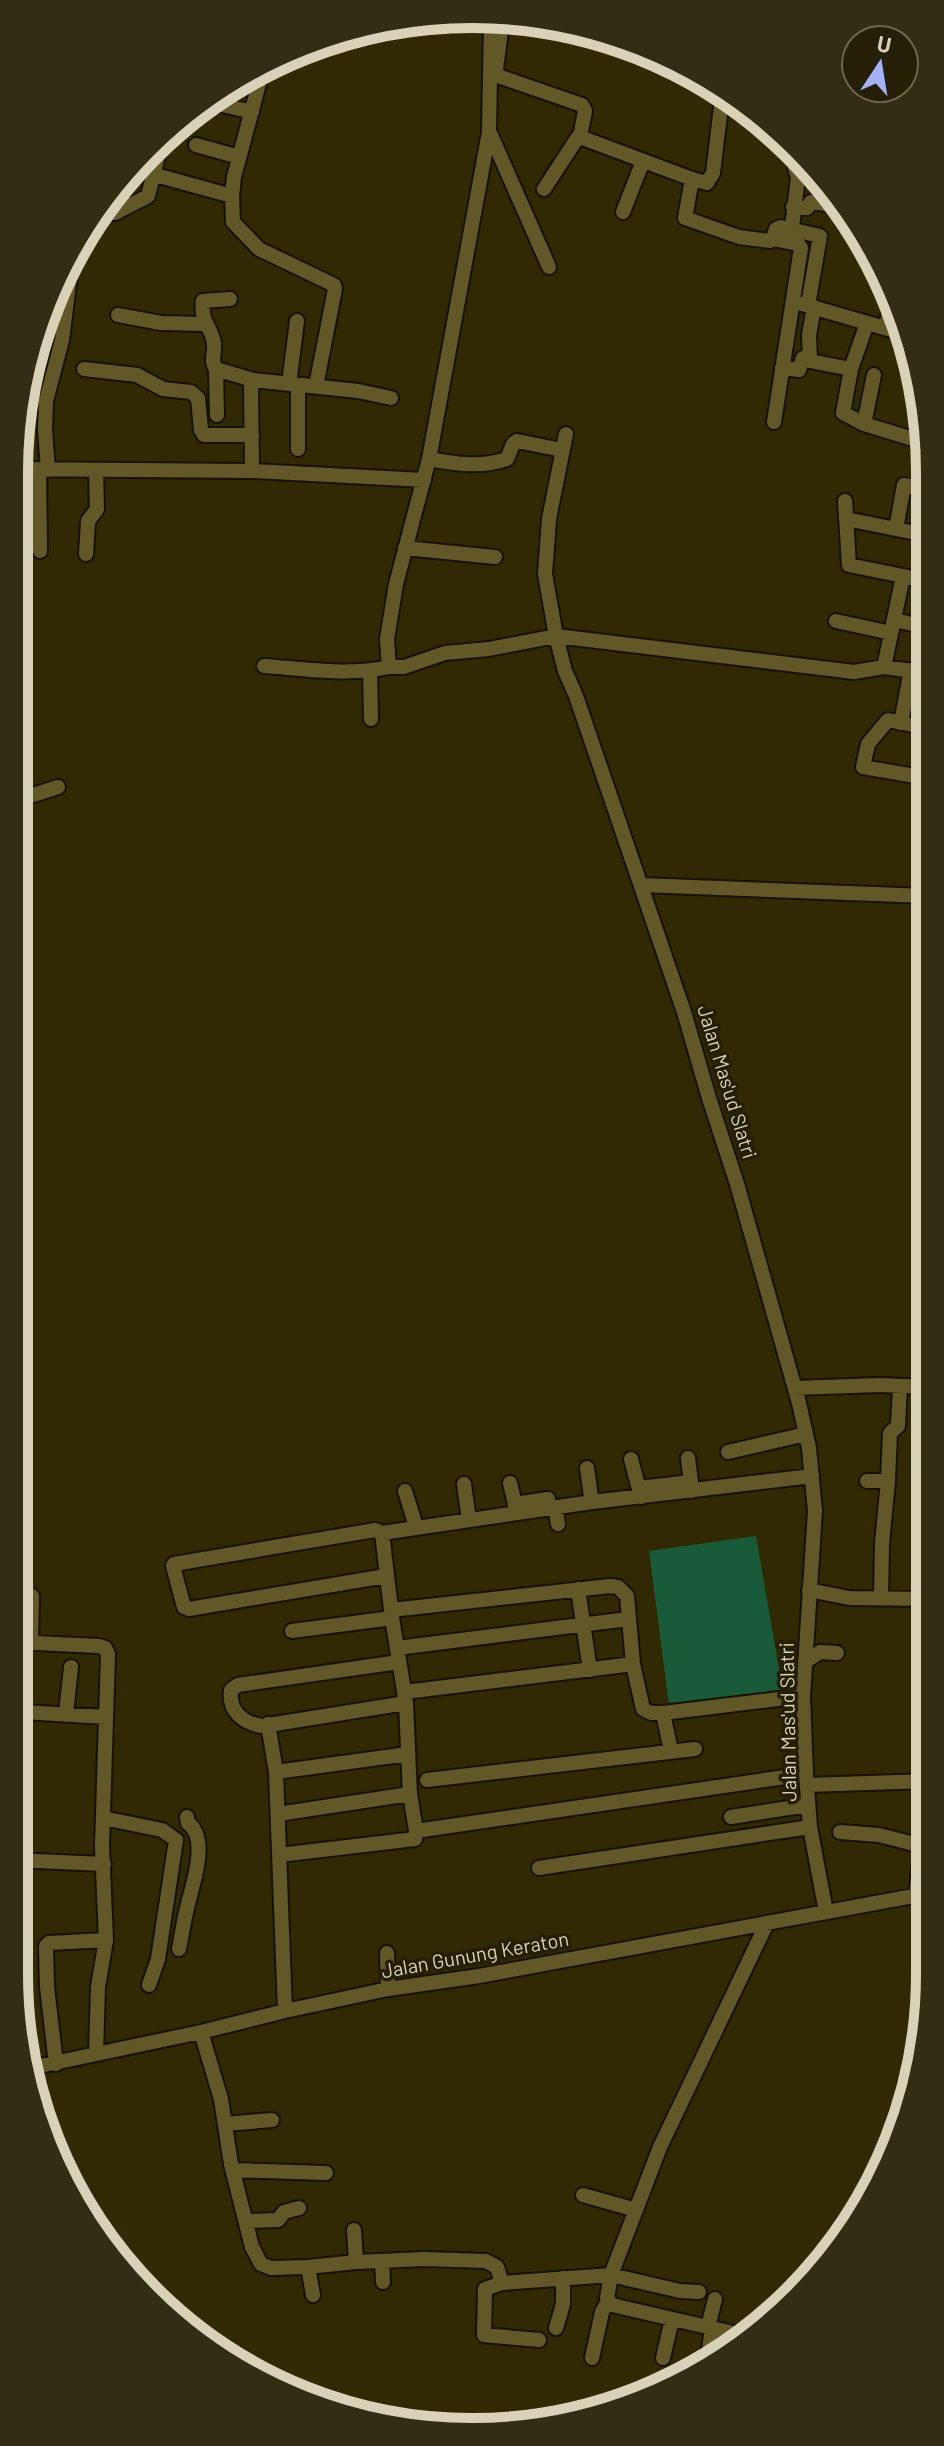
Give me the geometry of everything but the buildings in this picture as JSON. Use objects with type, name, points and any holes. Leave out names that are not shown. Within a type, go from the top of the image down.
[{"type":"street","points":[[389,667],[386,654],[388,629],[396,584],[429,459],[489,132],[491,29]]},
{"type":"street","points":[[501,29],[496,69],[498,76],[582,105],[585,111],[580,137],[544,189]]},
{"type":"street","points":[[257,83],[232,196],[233,222],[259,249],[334,285],[316,386]]},
{"type":"street","points":[[222,105],[252,112]]},
{"type":"street","points":[[580,137],[707,183],[713,173],[721,105]]},
{"type":"street","points":[[489,132],[549,267]]},
{"type":"street","points":[[196,145],[239,157]]},
{"type":"street","points":[[112,213],[148,196],[159,157]]},
{"type":"street","points":[[623,212],[643,161]]},
{"type":"street","points":[[792,228],[798,177],[795,168]]},
{"type":"street","points":[[152,174],[232,196]]},
{"type":"street","points":[[692,179],[685,218],[712,229],[798,244],[801,248],[811,344],[809,359]]},
{"type":"street","points":[[793,207],[807,208],[810,202],[826,204]]},
{"type":"street","points":[[763,240],[778,228],[792,228],[821,238],[805,305],[782,368],[774,422]]},
{"type":"street","points":[[40,551],[45,415],[62,340],[69,288]]},
{"type":"street","points":[[217,415],[216,369],[212,362],[214,341],[204,324],[203,301],[230,299]]},
{"type":"street","points":[[805,305],[892,330]]},
{"type":"street","points":[[118,315],[161,323],[204,324]]},
{"type":"street","points":[[57,316],[65,317]]},
{"type":"street","points":[[886,328],[888,318]]},
{"type":"street","points":[[297,321],[294,384],[298,449]]},
{"type":"street","points":[[867,323],[851,369],[842,411],[864,424],[914,437]]},
{"type":"street","points":[[782,368],[798,370],[803,358],[812,363],[851,369]]},
{"type":"street","points":[[84,369],[137,375],[169,391],[191,392],[198,398],[204,435],[252,435]]},
{"type":"street","points":[[216,369],[253,380],[391,398]]},
{"type":"street","points":[[864,424],[874,375]]},
{"type":"street","points":[[252,471],[253,380]]},
{"type":"street","name":"Jalan Mas'ud Slatri","points":[[566,434],[549,519],[545,574],[556,636],[565,671],[684,1012],[737,1184],[806,1434],[815,1511],[803,1696],[806,1780],[810,1827],[826,1912]]},
{"type":"street","points":[[429,459],[467,466],[499,461],[507,459],[517,441],[562,450]]},
{"type":"street","points":[[28,469],[252,471],[424,480]]},
{"type":"street","points":[[86,554],[88,521],[97,509],[96,470]]},
{"type":"street","points":[[896,529],[904,485],[916,487]]},
{"type":"street","points":[[845,501],[849,565],[916,579]]},
{"type":"street","points":[[846,519],[916,533]]},
{"type":"street","points":[[405,548],[495,557]]},
{"type":"street","points":[[879,668],[893,626],[903,576]]},
{"type":"street","points":[[836,621],[916,627]]},
{"type":"street","points":[[264,666],[370,671],[404,667],[445,653],[489,649],[556,636],[854,672],[879,668],[916,671]]},
{"type":"street","points":[[901,723],[911,670]]},
{"type":"street","points":[[370,671],[371,719]]},
{"type":"street","points":[[916,726],[888,720],[868,744],[863,767],[916,776]]},
{"type":"street","points":[[28,797],[58,787]]},
{"type":"street","points":[[641,885],[916,896]]},
{"type":"street","points":[[795,1388],[841,1385],[916,1387]]},
{"type":"street","points":[[881,1598],[890,1433],[898,1426],[900,1386]]},
{"type":"street","points":[[728,1452],[806,1434]]},
{"type":"street","points":[[688,1458],[691,1487]]},
{"type":"street","points":[[631,1459],[640,1493]]},
{"type":"street","points":[[587,1468],[592,1499]]},
{"type":"street","points":[[515,1508],[555,1507],[640,1493],[812,1476]]},
{"type":"street","points":[[867,1481],[888,1481]]},
{"type":"street","points":[[510,1483],[515,1508]]},
{"type":"street","points":[[464,1484],[468,1516]]},
{"type":"street","points":[[405,1491],[416,1523]]},
{"type":"street","points":[[386,1576],[189,1609],[184,1607],[173,1566],[272,1546],[375,1530],[382,1533],[416,1523],[576,1496],[592,1499]]},
{"type":"street","points":[[555,1507],[558,1524]]},
{"type":"street","points":[[279,1855],[415,1839],[405,1698],[382,1533]]},
{"type":"street","points":[[292,1631],[392,1614],[578,1589],[618,1587],[627,1596],[633,1664],[643,1709],[663,1713],[803,1696]]},
{"type":"street","points":[[578,1589],[590,1670]]},
{"type":"street","points":[[809,1590],[849,1598],[916,1599]]},
{"type":"street","points":[[31,1643],[32,1596]]},
{"type":"street","points":[[628,1619],[398,1655],[233,1687],[230,1693],[231,1702],[240,1717],[257,1725],[405,1698],[633,1664]]},
{"type":"street","points":[[28,1643],[99,1646],[105,1648],[108,1654],[103,1818],[106,1940],[98,1987],[96,2054]]},
{"type":"street","points":[[805,1662],[820,1652],[837,1653]]},
{"type":"street","points":[[66,1714],[71,1667]]},
{"type":"street","points":[[28,1712],[106,1717]]},
{"type":"street","points":[[663,1713],[671,1751]]},
{"type":"street","points":[[268,1724],[276,1772],[285,2011]]},
{"type":"street","points":[[427,1780],[695,1749]]},
{"type":"street","points":[[276,1772],[408,1754]]},
{"type":"street","points":[[416,1831],[806,1780],[916,1781]]},
{"type":"street","points":[[278,1814],[410,1794]]},
{"type":"street","points":[[731,1817],[808,1805]]},
{"type":"street","points":[[179,1949],[198,1865],[195,1831],[187,1817]]},
{"type":"street","points":[[103,1818],[162,1830],[176,1840],[196,1841]]},
{"type":"street","points":[[539,1868],[810,1827]]},
{"type":"street","points":[[840,1832],[879,1835],[916,1844]]},
{"type":"street","points":[[149,1985],[158,1959],[176,1840]]},
{"type":"street","points":[[28,1861],[104,1864]]},
{"type":"street","name":"Jalan Gunung Keraton","points":[[38,2067],[388,1989],[479,1976],[916,1895]]},
{"type":"street","points":[[592,2358],[602,2312],[608,2301],[611,2275],[660,2147],[767,1923]]},
{"type":"street","points":[[56,2064],[47,1987],[46,1946],[49,1943],[106,1940]]},
{"type":"street","points":[[387,1953],[388,1989]]},
{"type":"street","points":[[201,2032],[221,2099],[233,2170],[252,2247],[261,2264],[271,2268],[424,2259],[486,2261],[497,2267],[502,2283]]},
{"type":"street","points":[[225,2124],[272,2120]]},
{"type":"street","points":[[233,2170],[326,2173]]},
{"type":"street","points":[[583,2195],[636,2210]]},
{"type":"street","points":[[246,2221],[278,2220],[286,2211],[299,2208]]},
{"type":"street","points":[[354,2230],[356,2262]]},
{"type":"street","points":[[382,2262],[383,2282]]},
{"type":"street","points":[[308,2267],[313,2295]]},
{"type":"street","points":[[539,2340],[484,2335],[485,2289],[502,2283],[611,2275],[680,2291],[699,2292]]},
{"type":"street","points":[[556,2328],[563,2304],[563,2278]]},
{"type":"street","points":[[708,2350],[715,2299]]},
{"type":"street","points":[[608,2301],[612,2305],[733,2333]]},
{"type":"street","points":[[663,2358],[672,2319]]},
{"type":"green space","points":[[756,1536],[783,1692],[669,1705],[649,1551]]}]
